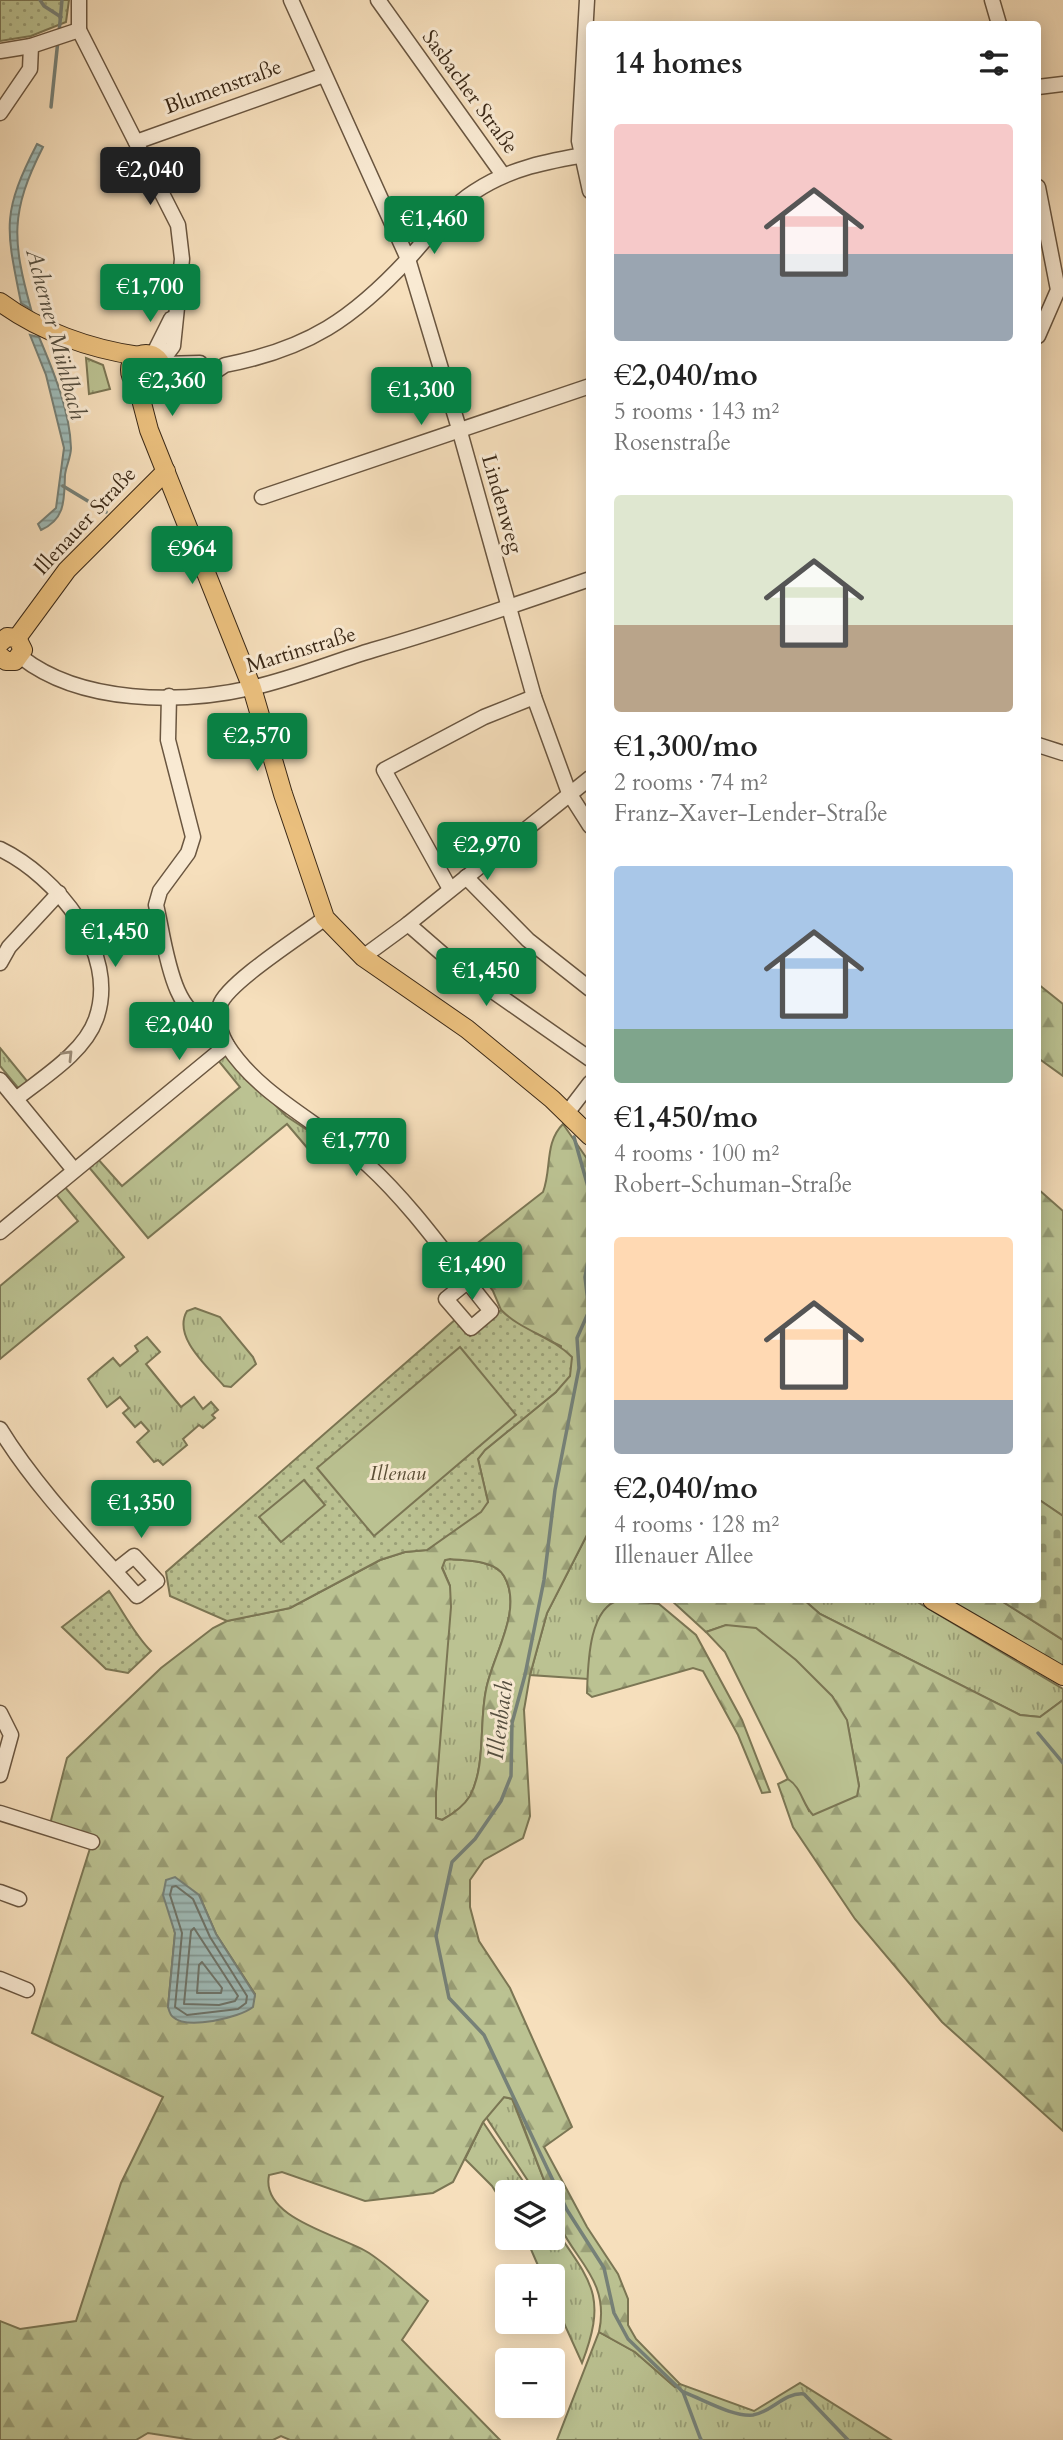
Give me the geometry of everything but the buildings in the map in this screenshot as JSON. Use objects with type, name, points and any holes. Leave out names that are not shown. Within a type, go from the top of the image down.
[{"type":"main road","points":[[0,302],[30,321],[149,369],[154,438],[252,688],[283,794],[325,918],[363,957],[467,1029],[586,1132]]},
{"type":"main road","name":"Illenauer Straße","points":[[4,652],[67,570],[166,471]]},
{"type":"main road","points":[[4,652],[23,646],[21,657]]},
{"type":"main road","points":[[937,1603],[1063,1676]]},
{"type":"street","points":[[79,0],[79,30],[178,225],[182,242],[173,346],[186,363]]},
{"type":"street","name":"Lindenweg","points":[[291,0],[408,259],[460,432],[534,697],[569,793],[586,820]]},
{"type":"street","name":"Sasbacher Straße","points":[[378,0],[503,175]]},
{"type":"street","points":[[586,155],[579,141],[587,0]]},
{"type":"street","points":[[992,0],[998,21]]},
{"type":"street","points":[[0,51],[31,46],[79,30]]},
{"type":"street","points":[[0,113],[26,78],[31,64],[31,46]]},
{"type":"street","name":"Blumenstraße","points":[[136,142],[324,75]]},
{"type":"street","points":[[1041,87],[1063,84]]},
{"type":"street","name":"Sasbacher Straße","points":[[149,369],[216,371],[225,365],[290,349],[312,340],[351,312],[408,259],[471,193],[503,175],[541,161],[586,155]]},
{"type":"street","points":[[1041,201],[1060,291],[1041,330]]},
{"type":"street","points":[[149,369],[174,315]]},
{"type":"street","points":[[149,369],[173,346]]},
{"type":"street","name":"Sasbacher Straße","points":[[149,369],[186,363],[217,362],[225,365]]},
{"type":"street","points":[[262,497],[586,387]]},
{"type":"street","name":"Martinstraße","points":[[21,657],[94,691],[118,696],[211,695],[252,688],[586,580]]},
{"type":"street","points":[[169,696],[169,740],[193,837],[188,853],[160,891],[156,905],[179,999],[197,1017],[209,1020],[218,1018]]},
{"type":"street","points":[[450,889],[384,770],[484,717],[534,697]]},
{"type":"street","points":[[1041,746],[1063,753]]},
{"type":"street","points":[[363,957],[586,781]]},
{"type":"street","points":[[0,849],[24,861],[59,892],[81,923],[100,981],[96,1020],[79,1045],[16,1099]]},
{"type":"street","points":[[466,877],[528,940],[586,986]]},
{"type":"street","points":[[0,964],[9,947],[59,892]]},
{"type":"street","points":[[325,918],[234,984],[223,996],[218,1018],[227,1045],[272,1095],[328,1132],[369,1166],[467,1282]]},
{"type":"street","points":[[408,924],[454,964],[586,1056]]},
{"type":"street","points":[[0,1232],[227,1045]]},
{"type":"street","points":[[0,1080],[74,1170]]},
{"type":"street","points":[[567,1113],[586,1088]]},
{"type":"street","points":[[0,1429],[30,1470],[115,1571]]},
{"type":"street","points":[[0,1713],[10,1735],[0,1775]]},
{"type":"street","points":[[0,1813],[92,1842]]},
{"type":"street","points":[[0,1892],[19,1899]]},
{"type":"street","points":[[0,1979],[27,1990]]},
{"type":"green space","points":[[0,0],[69,0],[66,22],[31,36],[0,41]]},
{"type":"green space","points":[[86,358],[103,365],[110,389],[89,394]]},
{"type":"green space","points":[[1041,986],[1063,1004],[1063,1076],[1041,1060]]},
{"type":"green space","points":[[0,1048],[31,1086],[19,1089],[0,1066]]},
{"type":"green space","points":[[225,1053],[286,1116],[330,1145],[315,1157],[287,1124],[148,1238],[88,1166],[97,1158],[122,1186],[240,1087],[217,1059]]},
{"type":"green space","points":[[563,1124],[586,1157],[586,1537],[547,1613],[530,1675],[524,1710],[530,1816],[523,1838],[484,1860],[470,1880],[470,1907],[479,1941],[510,1988],[572,2127],[544,2147],[562,2180],[544,2180],[513,2099],[504,2097],[483,2122],[453,2182],[433,2193],[365,2201],[282,2172],[269,2175],[270,2190],[277,2203],[289,2214],[369,2253],[428,2301],[402,2340],[500,2440],[290,2440],[281,2436],[273,2440],[193,2440],[148,2433],[136,2440],[0,2440],[0,2321],[20,2329],[76,2321],[121,2183],[163,2097],[32,2033],[92,1842],[49,1828],[67,1758],[161,1668],[213,1628],[227,1621],[290,1608],[380,1560],[405,1552],[427,1550],[488,1502],[478,1459],[485,1450],[556,1392],[561,1346],[514,1323],[501,1310],[493,1291],[466,1256],[466,1252],[543,1192],[557,1131]],"holes":[[[450,1559],[487,1564],[504,1576],[509,1589],[509,1618],[486,1690],[475,1784],[464,1804],[442,1820],[436,1818],[436,1792],[451,1607],[450,1586],[442,1568],[445,1560]],[[199,1895],[216,1934],[255,1994],[252,2007],[218,2018],[202,2018],[168,2007],[175,1933],[171,1916]]]},
{"type":"green space","points":[[64,1186],[124,1257],[0,1359],[0,1286],[78,1221],[55,1193]]},
{"type":"green space","points":[[1041,1192],[1063,1211],[1063,1516],[1041,1501]]},
{"type":"green space","points":[[195,1308],[220,1317],[253,1357],[256,1364],[231,1387],[224,1386],[201,1361],[188,1341],[184,1321],[187,1311]]},
{"type":"green space","name":"Illenau","points":[[501,1310],[572,1357],[570,1376],[556,1392],[485,1450],[478,1459],[488,1502],[481,1512],[427,1550],[405,1552],[380,1560],[290,1608],[227,1621],[170,1596],[166,1572],[456,1319],[470,1336]]},
{"type":"green space","points":[[147,1337],[160,1352],[146,1364],[181,1407],[194,1397],[203,1409],[211,1402],[218,1410],[212,1415],[215,1418],[203,1428],[199,1425],[183,1439],[187,1445],[163,1465],[158,1460],[154,1462],[137,1442],[149,1431],[141,1422],[135,1427],[123,1413],[129,1408],[120,1397],[107,1407],[88,1379],[113,1358],[120,1366],[138,1351],[135,1346]]},
{"type":"green space","points":[[460,1347],[516,1415],[374,1536],[317,1468]]},
{"type":"green space","points":[[304,1480],[325,1505],[281,1542],[259,1517]]},
{"type":"green space","points":[[1041,1501],[1063,1516],[1063,1640],[1005,1603],[1041,1603]]},
{"type":"green space","points":[[586,1537],[586,1603],[612,1603],[597,1624],[588,1679],[530,1675],[547,1613]]},
{"type":"green space","points":[[445,1560],[480,1562],[500,1571],[509,1589],[510,1603],[505,1633],[486,1690],[475,1784],[465,1804],[442,1820],[436,1818],[436,1792],[450,1586],[442,1567]]},
{"type":"green space","points":[[109,1591],[151,1651],[128,1673],[106,1669],[62,1627]]},
{"type":"green space","points":[[674,1603],[807,1603],[820,1614],[1020,1715],[1040,1717],[1063,1700],[1063,2131],[942,2022],[855,1919],[793,1827],[778,1784],[788,1779],[797,1784],[809,1811],[859,1786],[847,1721],[832,1696],[726,1625],[706,1632]]},
{"type":"green space","points":[[807,1603],[919,1603],[1063,1689],[1063,1700],[1040,1717],[1020,1715],[820,1614]]},
{"type":"green space","points":[[951,1603],[1005,1603],[1063,1640],[1063,1668]]},
{"type":"green space","points":[[659,1604],[696,1635],[742,1720],[770,1792],[762,1793],[738,1735],[703,1671],[693,1668],[592,1697],[587,1693],[592,1639],[601,1614],[609,1605]]},
{"type":"green space","points":[[726,1625],[756,1628],[796,1660],[832,1696],[847,1720],[859,1786],[857,1796],[813,1815],[809,1811],[796,1787],[788,1779],[725,1652],[706,1632]]},
{"type":"green space","points":[[504,2097],[512,2099],[544,2180],[527,2180],[486,2117]]},
{"type":"green space","points":[[483,2122],[522,2180],[495,2180],[495,2191],[465,2159]]},
{"type":"green space","points":[[565,2186],[587,2227],[618,2274],[628,2299],[628,2325],[636,2339],[680,2384],[675,2387],[635,2352],[599,2332],[601,2310],[598,2291],[591,2275],[565,2235]]},
{"type":"green space","points":[[565,2244],[586,2276],[592,2290],[594,2321],[582,2363],[565,2325],[565,2264],[537,2264],[531,2250],[565,2250]]},
{"type":"green space","points":[[599,2332],[635,2352],[675,2387],[680,2384],[754,2411],[800,2383],[891,2440],[557,2440]]},
{"type":"water","points":[[37,144],[43,147],[25,190],[18,227],[20,264],[31,309],[21,303],[12,256],[10,222],[17,188]]},
{"type":"water","points":[[30,335],[39,337],[55,377],[68,420],[71,448],[62,507],[55,520],[41,530],[38,524],[56,508],[64,448],[46,375]]},
{"type":"water","points":[[175,1877],[199,1895],[216,1934],[255,1995],[253,2007],[246,2011],[201,2022],[180,2021],[170,2014],[168,2007],[175,1933],[163,1895],[166,1880]]},
{"type":"waterway","points":[[40,0],[44,6],[61,17]]},
{"type":"waterway","name":"Acherner Mühlbach","points":[[59,33],[62,0]]},
{"type":"waterway","name":"Acherner Mühlbach","points":[[51,107],[58,40]]},
{"type":"waterway","name":"Illenbach","points":[[63,486],[106,512]]},
{"type":"waterway","name":"Illenbach","points":[[574,1137],[586,1180]]},
{"type":"waterway","name":"Illenbach","points":[[586,1272],[586,1286]]},
{"type":"waterway","name":"Illenbach","points":[[586,1318],[577,1338],[579,1368],[555,1490],[544,1580],[525,1675],[512,1723],[511,1776],[501,1801],[475,1839],[452,1862],[436,1936],[449,1998],[484,2035],[567,2210],[604,2268],[614,2313],[628,2339],[683,2392],[701,2440]]},
{"type":"waterway","points":[[1038,1733],[1063,1763]]},
{"type":"waterway","points":[[683,2392],[745,2415],[760,2413],[790,2396],[804,2394],[848,2440]]}]
